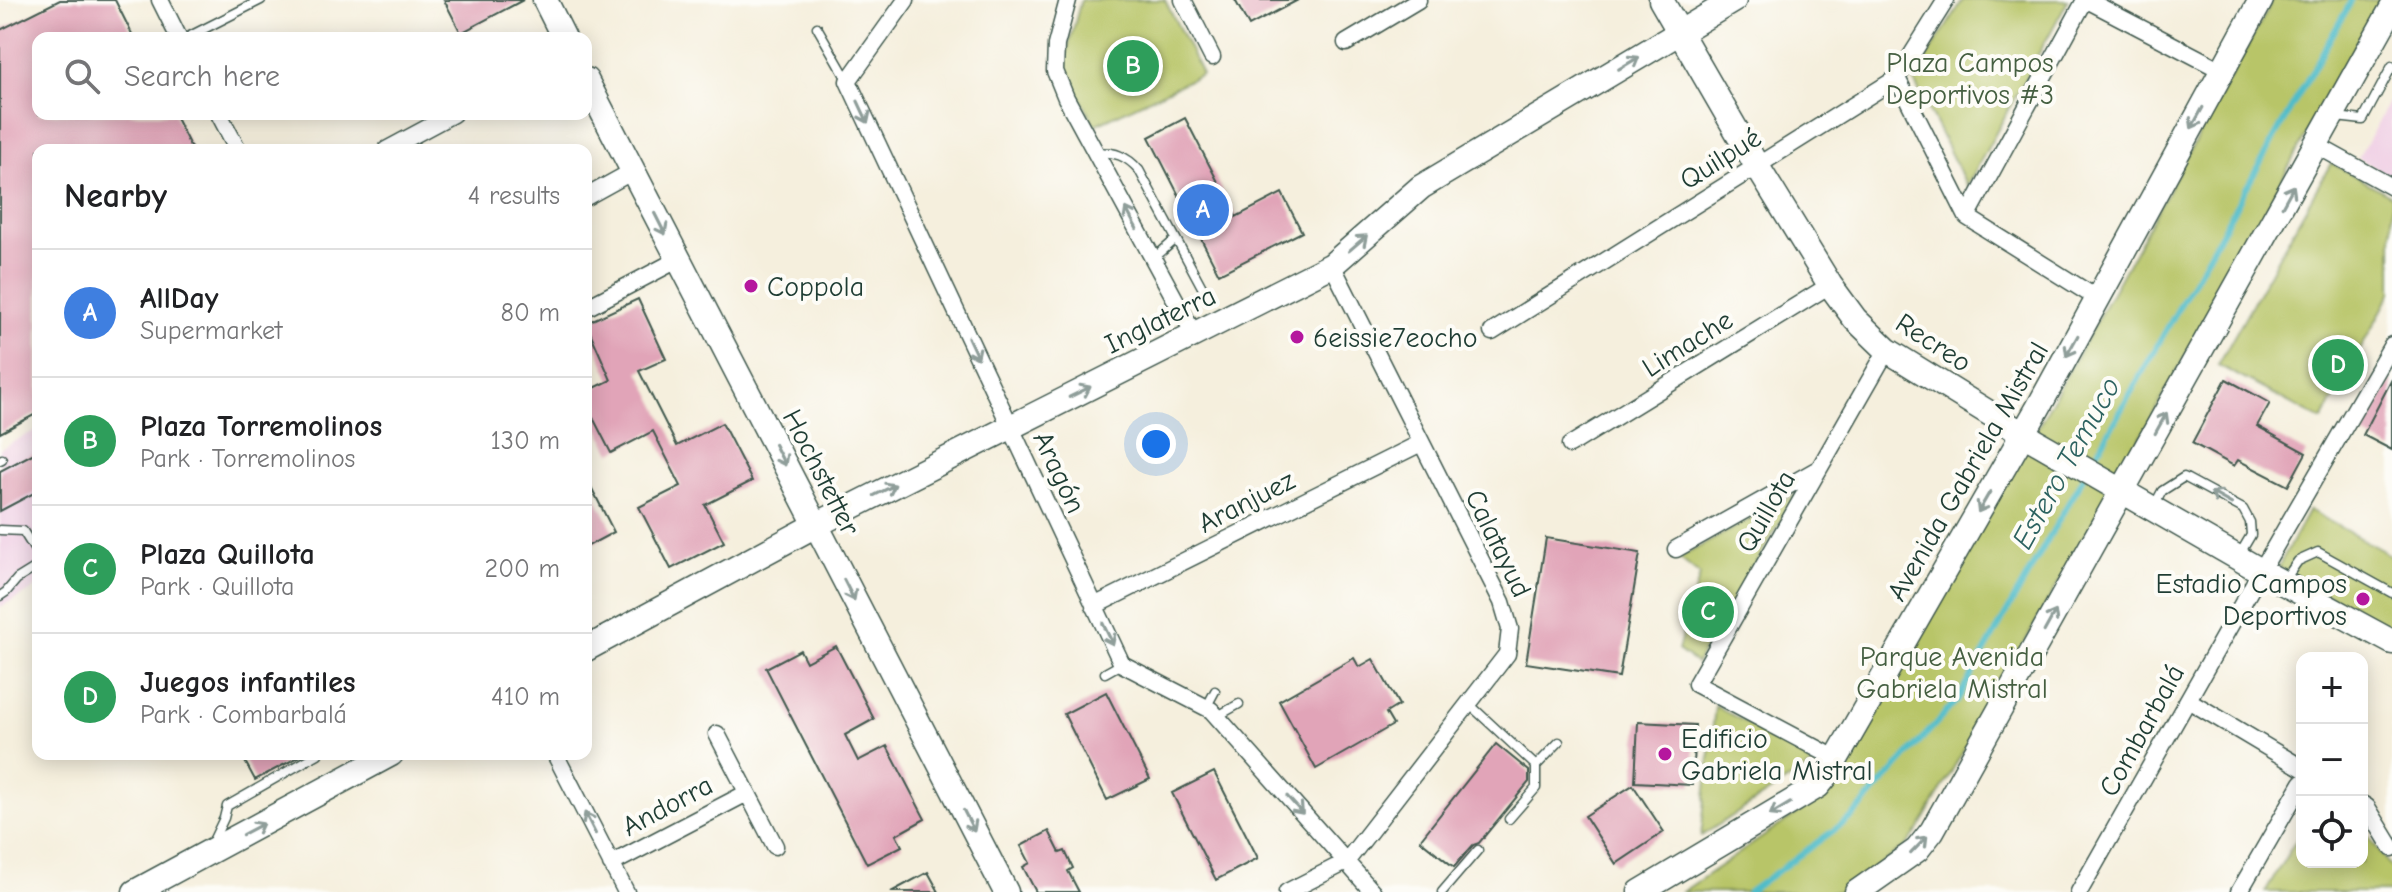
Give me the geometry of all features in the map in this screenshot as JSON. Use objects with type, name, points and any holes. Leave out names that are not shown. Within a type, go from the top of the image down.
[{"type":"main road","points":[[545,0],[561,32]]},
{"type":"main road","name":"Recreo","points":[[1661,0],[1830,285],[1855,319],[1887,350],[2023,434],[2261,571],[2392,642]]},
{"type":"main road","name":"Inglaterra","points":[[592,646],[816,525],[1332,265],[1421,187],[1734,0]]},
{"type":"main road","name":"Avenida Gabriela Mistral","points":[[1640,892],[1818,786],[1837,759],[2023,434],[2261,0]]},
{"type":"main road","points":[[1857,892],[1917,850],[1932,831],[2117,488],[2392,8]]},
{"type":"main road","name":"Hochstetter","points":[[592,92],[1006,892]]},
{"type":"main road","points":[[135,892],[379,760]]},
{"type":"street","points":[[160,0],[176,32]]},
{"type":"street","points":[[848,81],[906,0]]},
{"type":"street","points":[[1068,0],[1056,45],[1055,71],[1066,98],[1195,336]]},
{"type":"street","points":[[1183,0],[1212,57]]},
{"type":"street","points":[[1346,43],[1418,0]]},
{"type":"street","name":"Quilpué","points":[[1492,332],[1897,78],[1946,0]]},
{"type":"street","points":[[1967,217],[2086,0],[2223,71]]},
{"type":"street","points":[[1897,78],[1967,217],[2098,299]]},
{"type":"street","name":"Aragón","points":[[848,81],[1122,664]]},
{"type":"street","points":[[222,120],[232,144]]},
{"type":"street","points":[[397,144],[442,120]]},
{"type":"street","points":[[2316,145],[2392,187]]},
{"type":"street","points":[[592,194],[633,171]]},
{"type":"street","points":[[592,305],[679,259]]},
{"type":"street","name":"Calatayud","points":[[1332,265],[1502,602],[1510,629],[1507,654],[1346,862]]},
{"type":"street","name":"Limache","points":[[1570,445],[1830,285]]},
{"type":"street","name":"Combarbalá","points":[[2079,892],[2392,345]]},
{"type":"street","name":"Quillota","points":[[1837,759],[1696,684],[1887,350]]},
{"type":"street","name":"Aranjuez","points":[[1094,606],[1421,443]]},
{"type":"street","points":[[1676,549],[1819,468]]},
{"type":"street","points":[[1122,664],[1211,712],[1373,892]]},
{"type":"street","points":[[2188,700],[2296,764]]},
{"type":"street","name":"Andorra","points":[[717,734],[775,846]]},
{"type":"street","points":[[558,760],[626,892]]},
{"type":"street","name":"Andorra","points":[[611,864],[747,793]]},
{"type":"street","points":[[2239,892],[2296,793]]},
{"type":"street","points":[[2368,809],[2392,848]]},
{"type":"street","points":[[1287,892],[1346,862]]},
{"type":"lane","points":[[198,32],[261,0]]},
{"type":"lane","points":[[817,27],[848,81]]},
{"type":"lane","points":[[2332,117],[2363,120],[2392,66]]},
{"type":"lane","points":[[1096,153],[1113,153],[1134,164],[1203,289]]},
{"type":"lane","points":[[1153,259],[1176,239]]},
{"type":"lane","points":[[2153,508],[2162,491],[2184,477],[2243,509],[2250,522],[2251,535],[2238,557]]},
{"type":"lane","points":[[0,530],[23,531],[32,545]]},
{"type":"lane","points":[[2283,583],[2298,561],[2318,552],[2392,593]]},
{"type":"lane","points":[[0,596],[32,570]]},
{"type":"lane","points":[[1105,673],[1122,664]]},
{"type":"lane","points":[[1215,691],[1211,712],[1239,704]]},
{"type":"lane","points":[[1468,703],[1536,766]]},
{"type":"lane","points":[[1509,819],[1536,788],[1536,766],[1559,742]]},
{"type":"lane","points":[[209,852],[227,806],[308,760]]},
{"type":"lane","points":[[1442,892],[1478,850]]},
{"type":"shaded area","points":[[2392,97],[2392,177],[2358,158]]},
{"type":"shaded area","points":[[32,432],[32,590],[0,607],[0,449]]},
{"type":"green space","points":[[1081,0],[1165,0],[1202,74],[1095,125],[1068,75],[1065,59]]},
{"type":"green space","name":"Plaza Campos Deportivos #3","points":[[1963,0],[2068,0],[1967,186],[1913,79]]},
{"type":"green space","name":"Parque Avenida Gabriela Mistral","points":[[2273,0],[2380,0],[2133,451],[1919,829],[1906,846],[1841,892],[1682,892],[1826,794],[2028,445]]},
{"type":"green space","points":[[2331,163],[2392,196],[2392,291],[2322,420],[2218,365]]},
{"type":"green space","points":[[1798,493],[1696,663],[1678,650],[1700,575],[1679,558]]},
{"type":"green space","name":"Estadio Campos Deportivos","points":[[2309,510],[2392,556],[2392,631],[2278,567]]},
{"type":"green space","points":[[1715,706],[1818,761],[1701,836]]},
{"type":"green space","points":[[2368,835],[2392,869],[2392,892],[2265,892],[2296,840],[2296,868],[2368,868]]},
{"type":"building","points":[[60,0],[115,0],[131,32],[32,32],[32,120],[177,120],[189,144],[32,144],[32,416],[0,433],[0,30]]},
{"type":"building","points":[[444,0],[523,0],[463,32]]},
{"type":"building","points":[[1235,0],[1298,0],[1249,26]]},
{"type":"building","points":[[1185,118],[1236,217],[1282,193],[1302,232],[1219,274],[1149,137]]},
{"type":"building","points":[[638,299],[666,359],[639,371],[677,446],[722,423],[752,481],[705,505],[724,542],[671,569],[639,507],[681,486],[653,431],[611,453],[592,416],[592,389],[611,380],[592,337],[592,320]]},
{"type":"building","points":[[2226,379],[2270,403],[2257,426],[2306,453],[2288,486],[2238,460],[2234,466],[2192,443]]},
{"type":"building","points":[[2392,379],[2392,450],[2363,435]]},
{"type":"building","points":[[32,454],[32,494],[0,511],[0,471]]},
{"type":"building","points":[[592,489],[614,532],[592,544]]},
{"type":"building","points":[[1546,538],[1640,553],[1619,677],[1526,663]]},
{"type":"building","points":[[836,646],[874,719],[845,735],[858,761],[887,746],[925,819],[896,835],[902,846],[867,864],[766,668],[800,650],[806,662]]},
{"type":"building","points":[[1354,658],[1359,667],[1373,659],[1399,705],[1386,713],[1393,725],[1316,769],[1279,701]]},
{"type":"building","points":[[1106,692],[1150,779],[1107,800],[1064,714]]},
{"type":"building","name":"Edificio Gabriela Mistral","points":[[1638,722],[1695,725],[1692,785],[1635,782]]},
{"type":"building","points":[[1496,744],[1529,771],[1529,782],[1479,843],[1473,845],[1454,867],[1420,840]]},
{"type":"building","points":[[244,760],[293,760],[255,780]]},
{"type":"building","points":[[1214,772],[1258,858],[1216,880],[1172,793]]},
{"type":"building","name":"Edificio Gabriela Mistral","points":[[1633,785],[1664,832],[1616,864],[1585,816]]},
{"type":"building","points":[[1049,831],[1060,853],[1065,851],[1073,868],[1068,871],[1079,892],[1036,892],[1023,867],[1030,863],[1021,846]]},
{"type":"building","points":[[928,872],[939,892],[891,892]]},
{"type":"waterway","name":"Estero Temuco","points":[[2089,467],[2352,0]]},
{"type":"waterway","name":"Estero Temuco","points":[[1749,892],[1852,817],[1958,699],[2083,477]]},
{"type":"place","name":"Plaza Torremolinos","points":[[1133,66]]},
{"type":"place","name":"AllDay","points":[[1203,210]]},
{"type":"place","name":"Coppola","points":[[751,286]]},
{"type":"place","name":"6eissie7eocho","points":[[1297,337]]},
{"type":"place","name":"Juegos infantiles","points":[[2338,365]]},
{"type":"place","name":"Estadio Campos Deportivos","points":[[2363,599]]},
{"type":"place","name":"Plaza Quillota","points":[[1708,612]]},
{"type":"place","name":"Edificio Gabriela Mistral","points":[[1665,754]]}]
